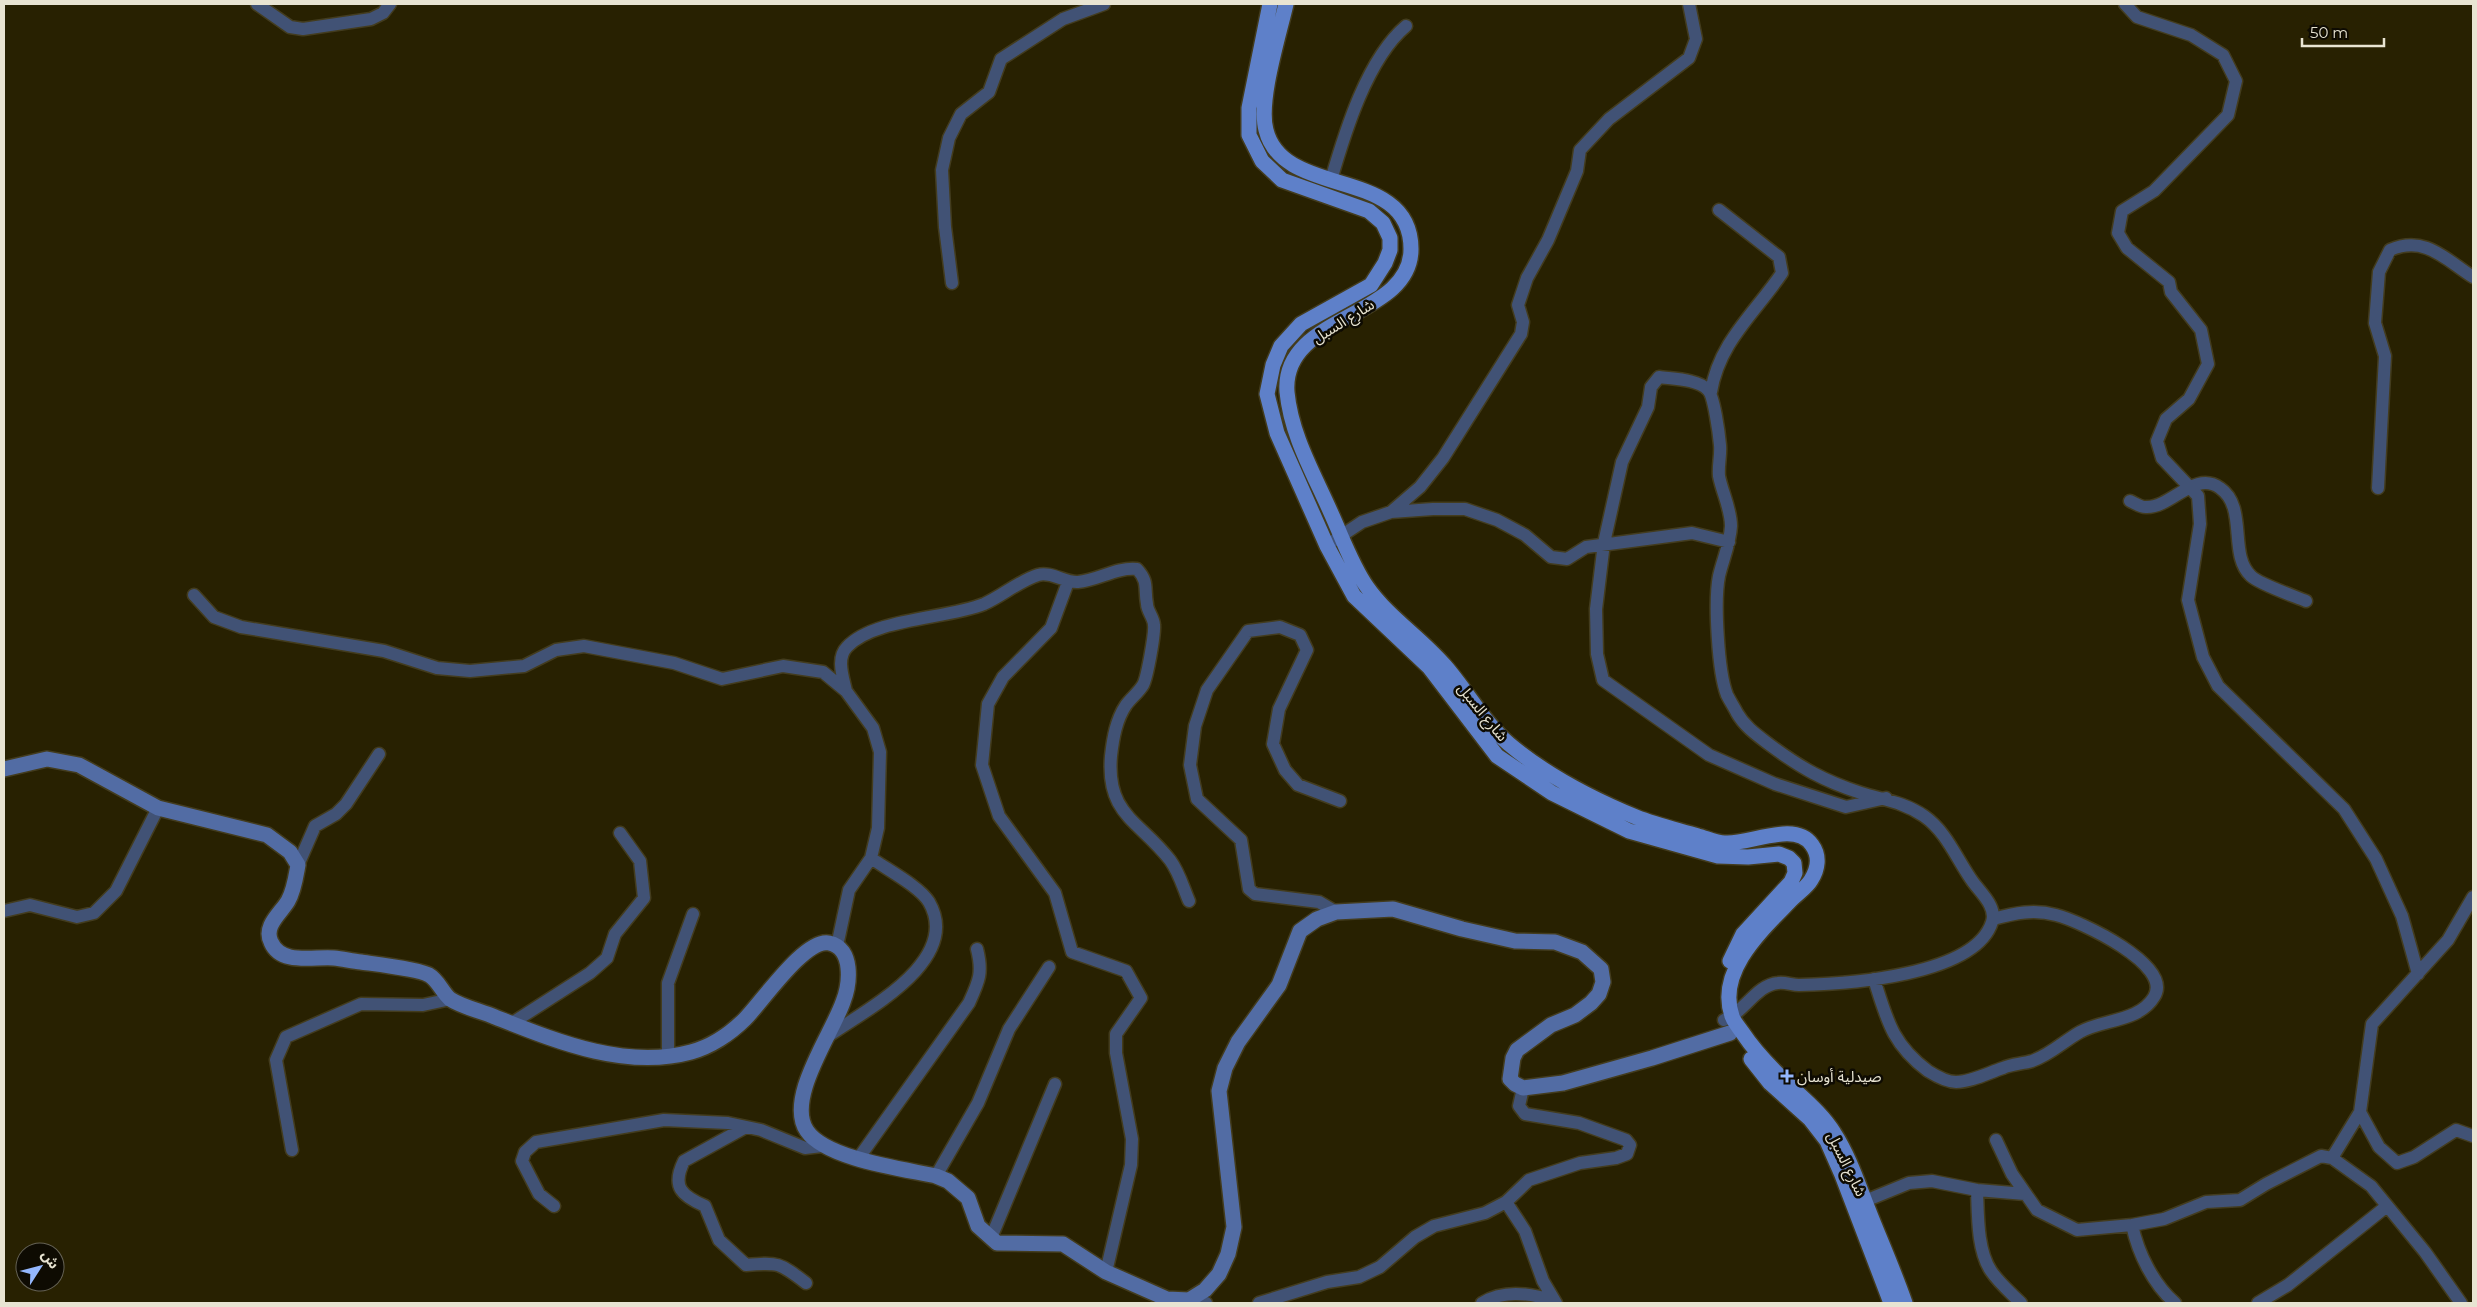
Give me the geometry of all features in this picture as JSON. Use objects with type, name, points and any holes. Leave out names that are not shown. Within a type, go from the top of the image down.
[{"type":"main road","name":"شارع السبل","points":[[1270,4],[1249,108],[1249,135],[1262,161],[1282,180],[1369,212],[1383,224],[1390,238],[1390,250],[1385,263],[1370,284],[1301,324],[1281,346],[1273,365],[1267,394],[1277,433],[1327,546],[1354,596],[1429,667],[1497,756],[1552,793],[1629,830],[1718,856],[1748,857],[1779,854],[1789,858],[1794,863],[1795,873],[1791,882],[1743,934],[1724,976],[1722,996],[1729,1023],[1770,1083],[1810,1119],[1827,1141],[1891,1303]]},
{"type":"main road","name":"شارع السبل","points":[[1286,4],[1264,105],[1265,128],[1272,147],[1289,164],[1382,198],[1398,211],[1409,229],[1412,253],[1403,277],[1375,302],[1312,339],[1296,354],[1288,370],[1286,388],[1292,423],[1341,536],[1367,588],[1443,663],[1506,742],[1560,780],[1638,818],[1724,844],[1772,835],[1796,834],[1807,840],[1815,848],[1818,863],[1810,881],[1755,939],[1741,959],[1733,977],[1729,996],[1729,1023],[1818,1112],[1834,1133],[1865,1201],[1905,1303]]},
{"type":"street","points":[[257,4],[290,27],[304,30],[371,19],[383,12],[390,4]]},
{"type":"street","points":[[952,283],[945,227],[942,170],[949,138],[960,114],[990,92],[1002,59],[1063,18],[1104,4]]},
{"type":"street","points":[[1391,512],[1420,487],[1443,458],[1521,334],[1523,322],[1518,305],[1527,278],[1548,240],[1577,171],[1580,150],[1609,119],[1690,58],[1696,39],[1689,4]]},
{"type":"street","points":[[2125,4],[2137,17],[2192,35],[2223,55],[2236,81],[2228,115],[2154,191],[2122,211],[2118,233],[2127,248],[2169,282],[2171,292],[2201,330],[2208,364],[2189,399],[2166,419],[2157,441],[2162,458],[2198,496],[2200,524],[2188,600],[2203,657],[2218,686],[2344,809],[2376,859],[2402,916],[2418,974]]},
{"type":"street","points":[[1331,180],[1347,125],[1360,94],[1394,36],[1406,26]]},
{"type":"street","points":[[1189,1300],[1205,1290],[1219,1274],[1228,1254],[1234,1227],[1219,1091],[1225,1068],[1238,1042],[1279,985],[1300,931],[1317,919],[1336,912],[1393,909],[1471,931],[1515,941],[1555,942],[1582,952],[1600,969],[1603,982],[1598,994],[1591,1003],[1575,1015],[1551,1025],[1517,1050],[1513,1058],[1510,1079],[1523,1088],[1563,1083],[1652,1058],[1729,1023],[1760,990],[1779,982],[1796,985],[1906,976],[1955,957],[1975,945],[1988,931],[1994,919],[1993,910],[1941,832],[1927,818],[1909,806],[1834,783],[1801,768],[1744,725],[1726,693],[1716,613],[1719,578],[1729,542],[1731,523],[1719,474],[1720,445],[1711,392],[1714,373],[1726,346],[1782,272],[1779,256],[1719,210]]},
{"type":"street","points":[[2378,488],[2385,356],[2375,323],[2380,272],[2390,250],[2404,244],[2426,246],[2473,277]]},
{"type":"street","points":[[1711,392],[1703,385],[1659,377],[1651,387],[1648,407],[1622,462],[1604,543],[1596,609],[1597,654],[1602,680],[1709,754],[1775,784],[1846,807],[1886,798]]},
{"type":"street","points":[[2130,500],[2145,508],[2162,505],[2190,487],[2203,482],[2220,488],[2232,504],[2244,566],[2251,577],[2306,601]]},
{"type":"street","points":[[1327,546],[1362,522],[1391,512],[1465,509],[1497,520],[1525,535],[1551,556],[1567,558],[1586,547],[1604,543],[1653,539],[1692,533],[1729,542]]},
{"type":"street","points":[[846,690],[841,661],[845,648],[856,638],[878,629],[983,604],[1039,574],[1068,582],[1080,582],[1124,568],[1137,569],[1145,578],[1146,605],[1154,624],[1147,675],[1142,686],[1126,704],[1117,720],[1111,754],[1110,782],[1116,800],[1136,825],[1170,860],[1178,872],[1189,901]]},
{"type":"street","points":[[1068,582],[1050,628],[1003,678],[988,704],[982,765],[999,816],[1055,893],[1072,952],[1126,971],[1141,998],[1116,1034],[1116,1053],[1132,1139],[1131,1165],[1106,1272]]},
{"type":"street","points":[[194,594],[214,617],[241,626],[384,651],[437,668],[470,671],[524,666],[556,650],[584,646],[674,663],[722,679],[782,666],[822,672],[846,690],[873,728],[880,752],[878,828],[871,858],[849,890],[837,946]]},
{"type":"street","points":[[1336,912],[1319,902],[1255,894],[1249,889],[1241,840],[1197,799],[1190,765],[1195,726],[1207,690],[1248,631],[1280,627],[1300,635],[1307,650],[1279,709],[1273,744],[1285,770],[1298,786],[1340,801]]},
{"type":"street","points":[[379,754],[346,804],[336,814],[315,826],[298,865],[289,900],[277,914],[269,930],[270,942],[277,951],[294,958],[333,958],[429,975],[451,999],[512,1023],[586,1050],[649,1059],[692,1052],[719,1040],[744,1020],[800,956],[816,944],[827,942],[837,946],[846,954],[849,977],[844,1001],[808,1078],[801,1112],[806,1131],[822,1146],[858,1159],[936,1176],[948,1181],[968,1198],[978,1226],[997,1243],[1063,1244],[1106,1272],[1167,1299],[1206,1303]]},
{"type":"street","points":[[4,769],[47,759],[79,764],[158,808],[267,835],[290,852],[298,865]]},
{"type":"street","points":[[4,911],[30,905],[77,917],[94,913],[116,891],[158,808]]},
{"type":"street","points":[[512,1023],[590,973],[607,958],[615,934],[644,898],[640,861],[620,833]]},
{"type":"street","points":[[827,1037],[905,982],[926,960],[935,943],[936,919],[928,900],[871,858]]},
{"type":"street","points":[[2332,1158],[2360,1112],[2372,1024],[2448,940],[2473,897]]},
{"type":"street","points":[[1874,979],[1884,1012],[1898,1043],[1917,1062],[1938,1078],[1956,1082],[2033,1061],[2082,1031],[2137,1012],[2155,997],[2158,982],[2153,971],[2111,939],[2057,915],[2021,911],[1994,919]]},
{"type":"street","points":[[668,1056],[668,983],[693,914]]},
{"type":"street","points":[[858,1159],[969,1002],[980,981],[981,964],[977,949]]},
{"type":"street","points":[[936,1176],[978,1103],[1009,1029],[1049,967]]},
{"type":"street","points":[[292,1150],[276,1060],[286,1038],[361,1004],[423,1005],[451,999]]},
{"type":"street","points":[[991,1238],[1055,1084]]},
{"type":"street","points":[[1258,1303],[1327,1282],[1359,1277],[1380,1268],[1415,1236],[1434,1226],[1485,1213],[1506,1202],[1529,1180],[1580,1163],[1616,1158],[1627,1154],[1630,1145],[1626,1140],[1579,1123],[1525,1114],[1519,1106],[1523,1088]]},
{"type":"street","points":[[2360,1112],[2379,1147],[2396,1163],[2414,1156],[2456,1130],[2473,1136]]},
{"type":"street","points":[[554,1206],[539,1194],[522,1161],[525,1152],[536,1142],[664,1120],[728,1123],[761,1130],[805,1148],[822,1146]]},
{"type":"street","points":[[746,1127],[684,1161],[680,1170],[679,1187],[686,1198],[705,1206],[719,1240],[746,1265],[774,1262],[785,1267],[806,1283]]},
{"type":"street","points":[[1996,1140],[2025,1194],[2036,1210],[2077,1230],[2132,1225],[2164,1219],[2206,1202],[2240,1200],[2266,1184],[2321,1156],[2332,1158],[2371,1186],[2425,1252],[2461,1303]]},
{"type":"street","points":[[1865,1201],[1909,1183],[1932,1181],[1977,1190],[2025,1194]]},
{"type":"street","points":[[1977,1190],[1979,1223],[1986,1260],[1991,1271],[2021,1303]]},
{"type":"street","points":[[1506,1202],[1525,1232],[1543,1281],[1555,1302]]},
{"type":"street","points":[[2258,1303],[2288,1285],[2388,1206]]},
{"type":"street","points":[[2132,1225],[2136,1245],[2164,1294],[2174,1303]]},
{"type":"street","points":[[1482,1303],[1502,1294],[1531,1293],[1555,1302]]},
{"type":"place","name":"صيدلية أوسان","points":[[1787,1076]]}]
